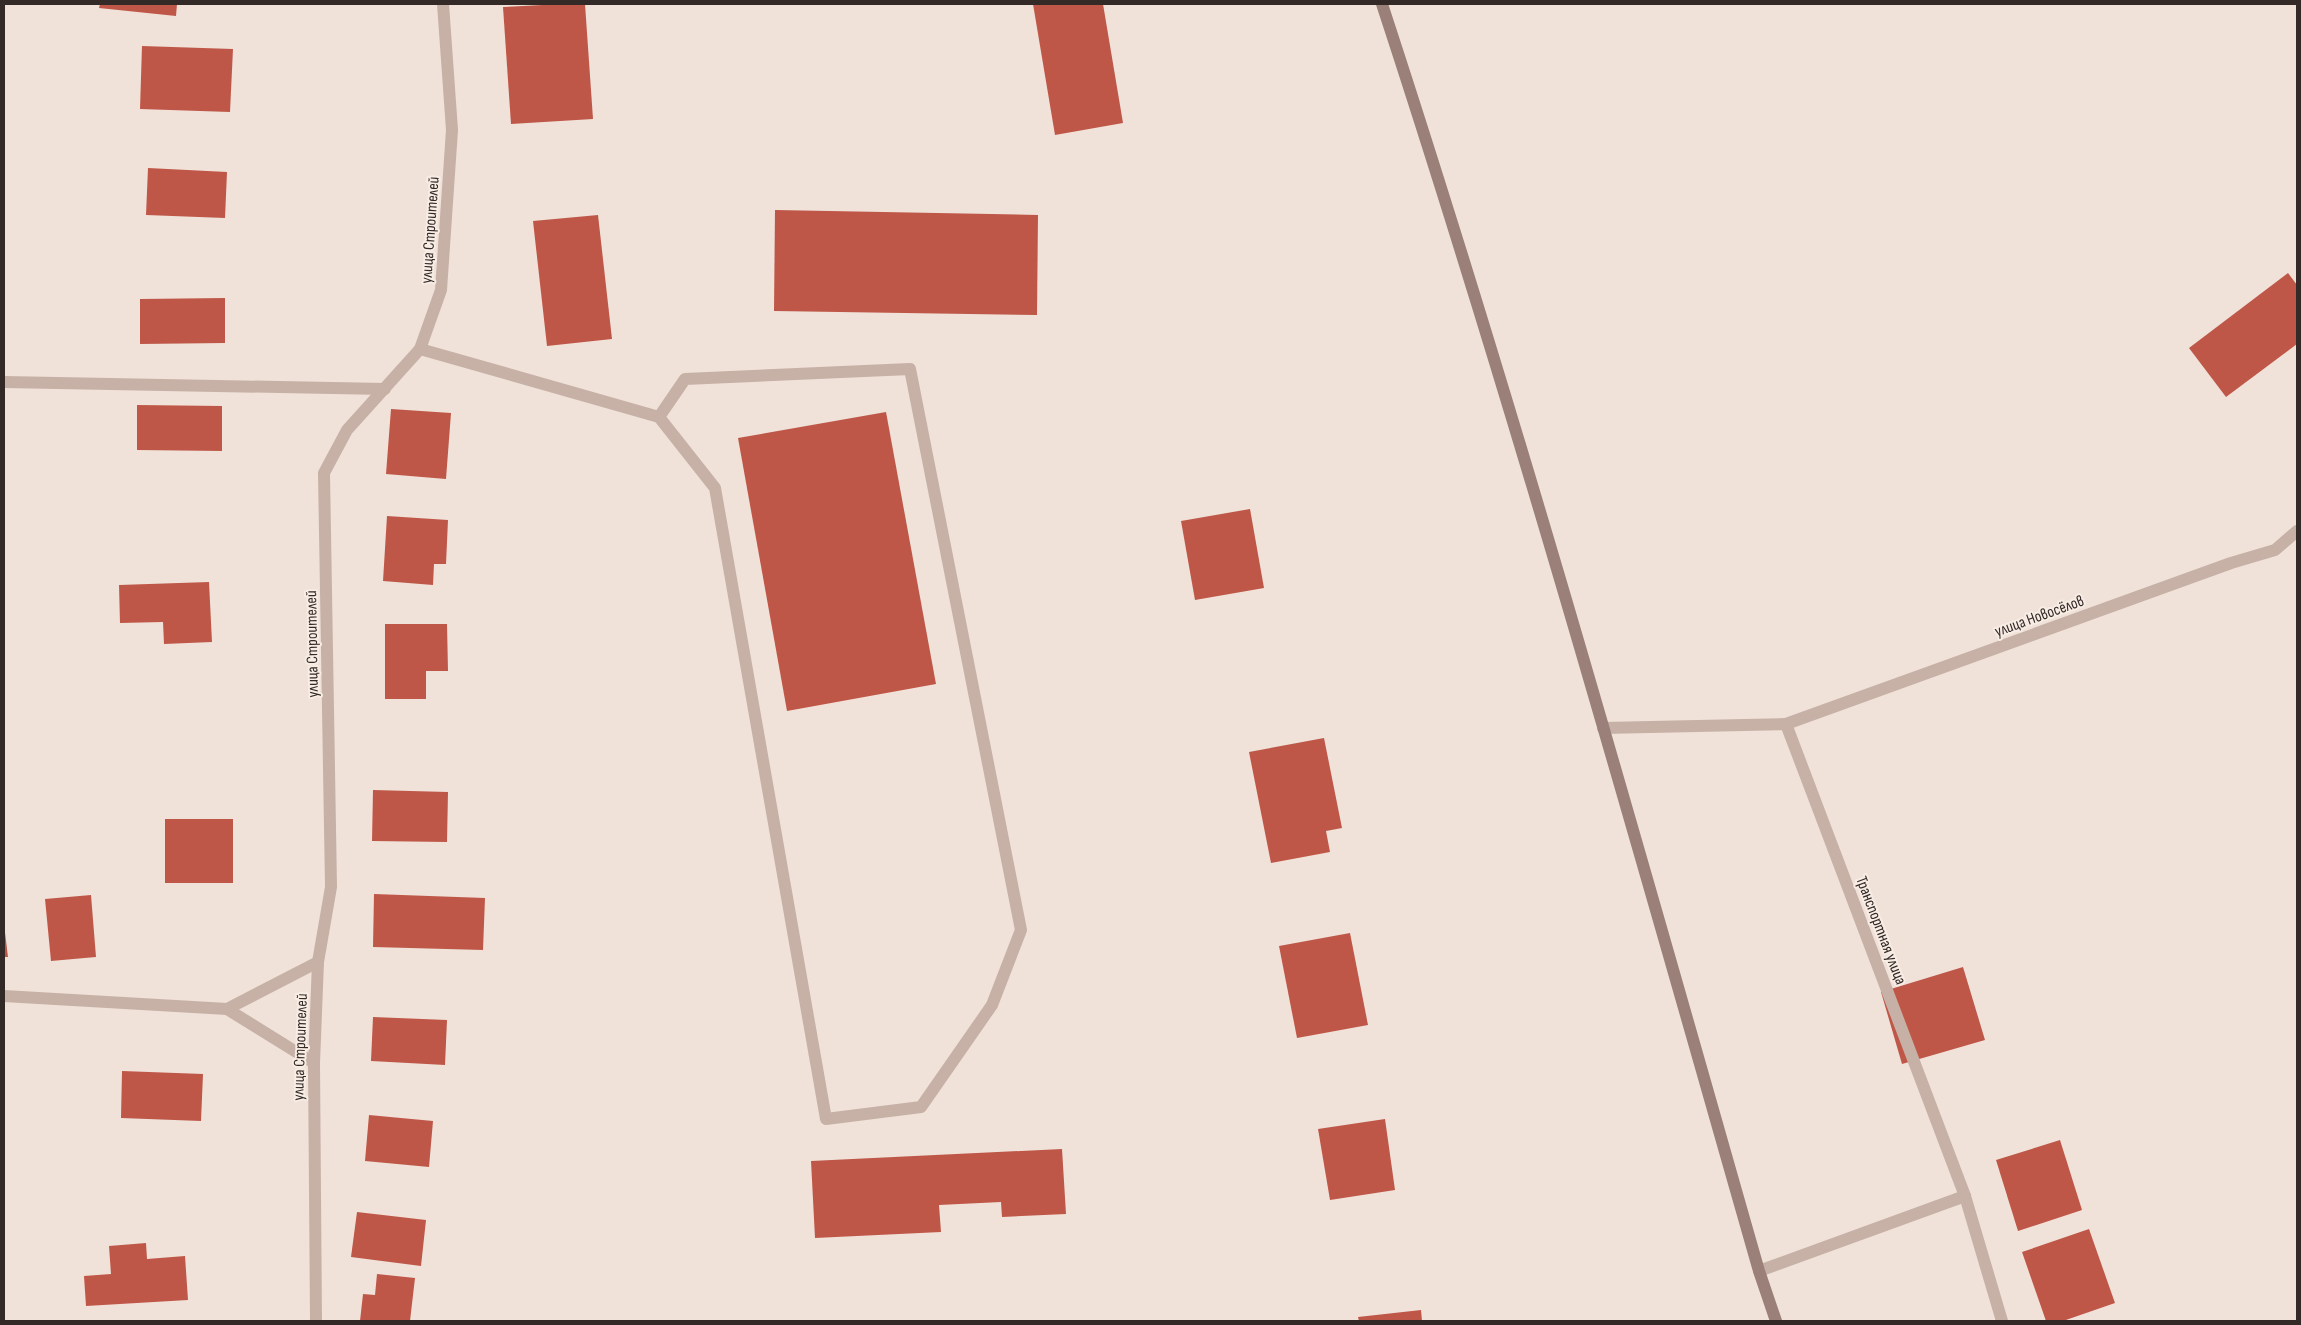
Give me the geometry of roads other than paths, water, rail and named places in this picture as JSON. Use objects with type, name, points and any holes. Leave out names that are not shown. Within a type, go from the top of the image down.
[{"type":"street","name":"улица Строителей","points":[[316,1321],[314,1063],[318,962],[331,887],[324,473],[347,430],[385,390],[420,348],[441,290],[452,130],[443,4]]},
{"type":"street","points":[[1382,4],[1430,151],[1604,728],[1776,1321]]},
{"type":"street","points":[[420,348],[659,417],[715,488],[826,1119],[921,1107],[992,1005],[1021,930],[910,369],[685,379],[659,417]]},
{"type":"street","points":[[4,382],[385,390]]},
{"type":"street","name":"улица Новосёлов","points":[[1786,724],[2231,562],[2275,550],[2297,531]]},
{"type":"street","points":[[1604,728],[1786,724]]},
{"type":"street","name":"Транспортная улица","points":[[1786,724],[1965,1196],[2002,1321]]},
{"type":"street","points":[[227,1008],[318,962]]},
{"type":"street","points":[[4,996],[227,1008],[314,1063]]},
{"type":"street","points":[[1760,1271],[1965,1196]]}]
